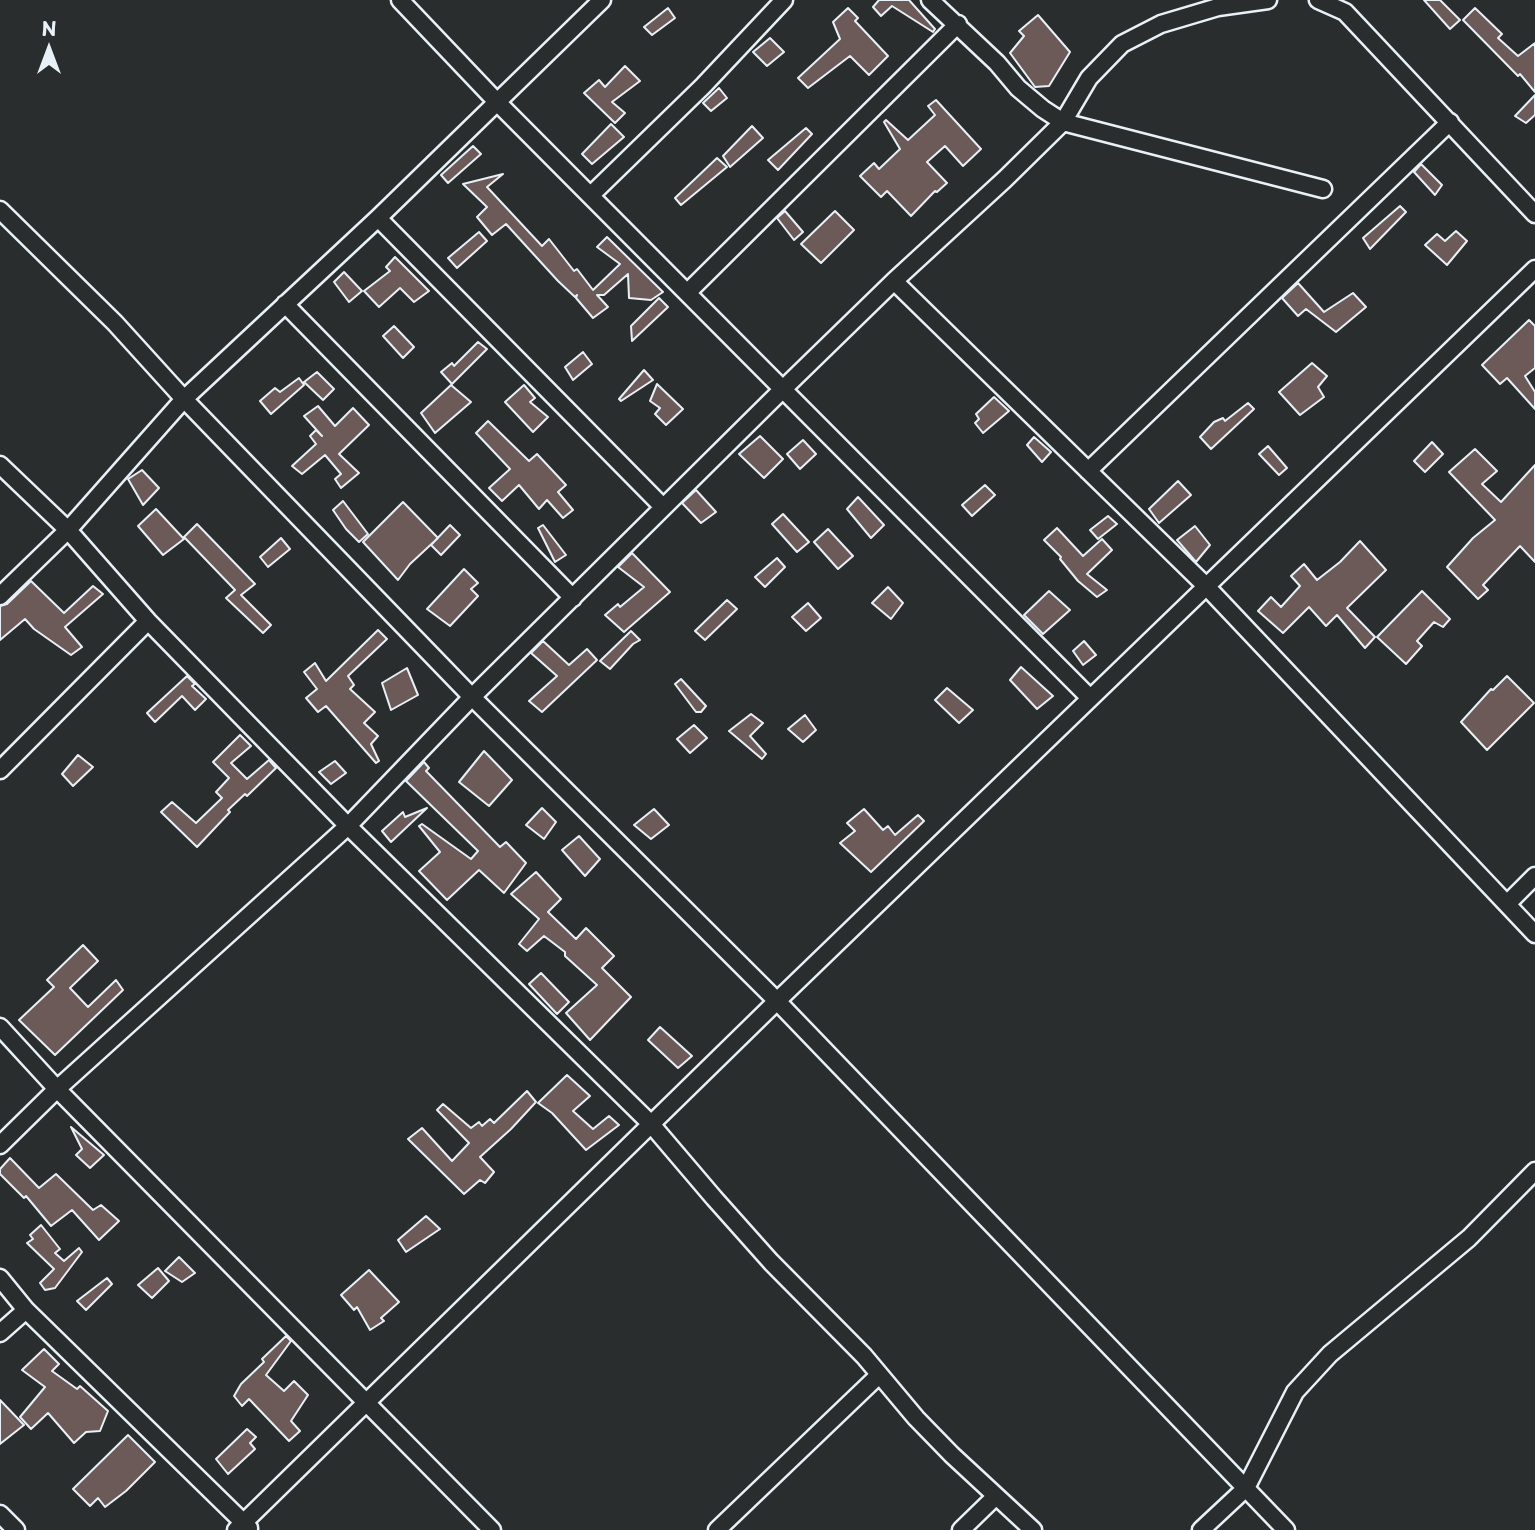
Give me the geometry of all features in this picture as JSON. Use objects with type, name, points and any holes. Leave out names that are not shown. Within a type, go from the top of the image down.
[{"type":"street","points":[[400,0],[497,102],[1090,698]]},
{"type":"street","points":[[0,596],[68,530],[184,399],[378,218],[602,0]]},
{"type":"street","points":[[591,195],[703,86],[784,0]]},
{"type":"street","points":[[930,0],[958,24],[1018,88],[1043,109],[1063,121],[1323,189]]},
{"type":"street","points":[[0,1145],[57,1089],[348,826],[472,697],[663,507],[894,281],[1063,121],[1089,78],[1122,44],[1161,24],[1218,7],[1268,0]]},
{"type":"street","points":[[1318,0],[1345,12],[1535,214]]},
{"type":"street","points":[[687,293],[958,24]]},
{"type":"street","points":[[1088,471],[1450,122]]},
{"type":"street","points":[[0,210],[115,323],[184,399],[472,697],[777,1001],[1286,1530]]},
{"type":"street","points":[[378,218],[663,507]]},
{"type":"street","points":[[0,1278],[26,1310],[243,1528],[367,1402],[777,1001],[1535,269]]},
{"type":"street","points":[[894,281],[1206,586],[1535,934]]},
{"type":"street","points":[[285,304],[573,598]]},
{"type":"street","points":[[0,465],[68,530],[148,621],[348,826],[651,1124],[722,1208],[864,1356],[916,1418],[1033,1530]]},
{"type":"street","points":[[0,770],[148,621]]},
{"type":"street","points":[[1507,904],[1535,876]]},
{"type":"street","points":[[0,1027],[57,1089],[492,1530]]},
{"type":"street","points":[[1201,1530],[1246,1488],[1295,1392],[1330,1353],[1469,1238],[1535,1171]]},
{"type":"street","points":[[0,1333],[26,1310]]},
{"type":"street","points":[[717,1530],[878,1375]]},
{"type":"street","points":[[961,1530],[996,1496]]},
{"type":"street","points":[[0,1514],[16,1530]]},
{"type":"building","points":[[879,0],[909,0],[935,29],[933,32],[892,6],[881,16],[873,7]]},
{"type":"building","points":[[1424,0],[1440,0],[1460,20],[1450,29]]},
{"type":"building","points":[[668,8],[675,18],[652,35],[644,27]]},
{"type":"building","points":[[848,8],[858,18],[855,21],[888,56],[869,75],[850,56],[808,88],[798,78],[840,39],[833,22]]},
{"type":"building","points":[[1475,8],[1502,34],[1498,38],[1518,56],[1535,43],[1535,92],[1520,74],[1518,76],[1463,20]]},
{"type":"building","points":[[1038,15],[1070,52],[1049,86],[1035,87],[1010,53],[1024,36],[1019,31]]},
{"type":"building","points":[[770,38],[784,52],[767,66],[753,52]]},
{"type":"building","points":[[625,66],[640,81],[612,102],[625,113],[615,123],[584,93],[599,80],[605,87]]},
{"type":"building","points":[[719,88],[727,98],[711,111],[703,103]]},
{"type":"building","points":[[1535,95],[1535,115],[1526,123],[1515,116]]},
{"type":"building","points":[[936,100],[981,149],[963,166],[945,146],[927,162],[947,183],[935,191],[911,216],[887,191],[881,197],[860,176],[874,163],[879,169],[900,149],[884,122],[886,120],[908,140],[935,115],[928,106]]},
{"type":"building","points":[[611,124],[624,137],[592,164],[582,154]]},
{"type":"building","points":[[752,126],[763,138],[730,167],[723,156]]},
{"type":"building","points":[[806,128],[812,134],[778,170],[768,160]]},
{"type":"building","points":[[473,146],[481,154],[448,183],[441,175]]},
{"type":"building","points":[[717,158],[727,167],[681,205],[675,198]]},
{"type":"building","points":[[1421,164],[1442,185],[1435,195],[1414,172]]},
{"type":"building","points":[[503,174],[487,187],[542,246],[549,239],[593,290],[620,264],[597,247],[607,237],[663,292],[651,300],[629,298],[628,274],[604,295],[597,295],[608,307],[593,318],[576,298],[577,295],[575,297],[558,281],[506,224],[492,235],[477,217],[487,207],[463,184]]},
{"type":"building","points":[[1400,206],[1406,212],[1370,249],[1363,238]]},
{"type":"building","points":[[785,211],[803,232],[794,240],[777,218]]},
{"type":"building","points":[[835,211],[854,230],[821,263],[801,244]]},
{"type":"building","points":[[1456,231],[1467,241],[1447,265],[1425,245],[1437,234],[1445,241]]},
{"type":"building","points":[[479,232],[487,241],[457,268],[448,258]]},
{"type":"building","points":[[395,257],[429,291],[414,302],[400,288],[379,307],[364,291],[390,271],[386,267]]},
{"type":"building","points":[[344,272],[362,291],[349,302],[334,282]]},
{"type":"building","points":[[1298,283],[1324,312],[1353,293],[1366,307],[1336,332],[1306,309],[1298,316],[1282,298]]},
{"type":"building","points":[[659,298],[668,307],[632,341],[631,326]]},
{"type":"building","points":[[1529,320],[1535,326],[1535,368],[1525,376],[1535,392],[1535,409],[1507,378],[1500,384],[1482,365]]},
{"type":"building","points":[[394,326],[414,347],[403,358],[383,336]]},
{"type":"building","points":[[478,342],[487,349],[452,384],[441,372],[452,363],[454,366]]},
{"type":"building","points":[[583,352],[592,364],[573,380],[565,367]]},
{"type":"building","points":[[1312,363],[1327,376],[1318,387],[1324,397],[1300,415],[1279,392]]},
{"type":"building","points":[[644,370],[653,380],[621,401],[619,399]]},
{"type":"building","points":[[317,372],[334,389],[323,400],[304,382]]},
{"type":"building","points":[[299,378],[304,385],[271,414],[260,401],[275,388],[280,392]]},
{"type":"building","points":[[657,384],[683,409],[666,425],[655,414],[660,408],[650,401]]},
{"type":"building","points":[[451,385],[471,402],[435,433],[421,413]]},
{"type":"building","points":[[524,385],[535,398],[530,402],[548,417],[533,432],[505,402]]},
{"type":"building","points":[[994,397],[1009,411],[983,433],[975,423],[979,419],[976,414]]},
{"type":"building","points":[[1248,403],[1254,409],[1211,449],[1200,437],[1214,422],[1223,418],[1225,421]]},
{"type":"building","points":[[318,406],[335,426],[353,408],[369,425],[339,454],[359,473],[341,488],[335,479],[341,474],[325,455],[302,474],[292,466],[316,444],[310,436],[316,430],[322,436],[304,416]]},
{"type":"building","points":[[488,421],[529,461],[537,454],[566,485],[558,492],[573,510],[563,518],[547,500],[539,509],[519,485],[502,501],[489,488],[510,469],[476,433]]},
{"type":"building","points":[[760,436],[783,459],[764,478],[739,454]]},
{"type":"building","points":[[1034,437],[1051,452],[1042,462],[1027,445]]},
{"type":"building","points":[[803,440],[816,454],[800,469],[787,454]]},
{"type":"building","points":[[1432,442],[1443,454],[1425,472],[1414,461]]},
{"type":"building","points":[[1268,446],[1287,468],[1279,475],[1259,454]]},
{"type":"building","points":[[1475,449],[1497,471],[1482,484],[1501,502],[1535,465],[1535,562],[1520,546],[1483,585],[1488,590],[1478,599],[1447,567],[1473,538],[1495,520],[1449,472]]},
{"type":"building","points":[[142,470],[159,488],[143,505],[128,479]]},
{"type":"building","points":[[1178,481],[1191,495],[1159,523],[1149,509]]},
{"type":"building","points":[[985,485],[995,495],[972,516],[962,505]]},
{"type":"building","points":[[696,490],[716,512],[701,523],[682,503]]},
{"type":"building","points":[[858,497],[884,525],[871,538],[847,509]]},
{"type":"building","points":[[343,501],[368,534],[359,542],[333,510]]},
{"type":"building","points":[[403,502],[438,538],[410,564],[398,580],[363,542]]},
{"type":"building","points":[[156,509],[184,539],[163,555],[138,526]]},
{"type":"building","points":[[783,514],[809,542],[797,552],[772,524]]},
{"type":"building","points":[[1108,516],[1117,524],[1098,539],[1090,530]]},
{"type":"building","points":[[197,524],[255,584],[241,595],[271,625],[263,633],[226,598],[235,590],[184,537]]},
{"type":"building","points":[[450,525],[460,535],[441,555],[431,545]]},
{"type":"building","points":[[543,525],[566,555],[555,562],[538,528]]},
{"type":"building","points":[[1195,526],[1210,545],[1196,562],[1177,540]]},
{"type":"building","points":[[1057,528],[1083,556],[1102,539],[1112,550],[1087,574],[1107,590],[1097,597],[1078,581],[1061,557],[1044,540]]},
{"type":"building","points":[[828,529],[853,556],[838,569],[814,542]]},
{"type":"building","points":[[281,538],[290,549],[268,567],[260,557]]},
{"type":"building","points":[[1360,541],[1386,570],[1347,608],[1375,637],[1365,648],[1337,615],[1326,626],[1309,607],[1283,633],[1258,611],[1271,597],[1281,607],[1300,586],[1291,576],[1304,564],[1317,580],[1340,562]]},
{"type":"building","points":[[632,553],[670,592],[624,632],[605,615],[618,604],[620,607],[644,587],[618,567]]},
{"type":"building","points":[[777,558],[785,567],[765,587],[755,577]]},
{"type":"building","points":[[464,569],[478,583],[471,589],[478,596],[450,626],[427,609]]},
{"type":"building","points":[[31,581],[64,613],[93,586],[103,594],[65,627],[82,647],[71,655],[34,629],[25,619],[0,640],[0,606],[7,604]]},
{"type":"building","points":[[888,587],[903,603],[891,619],[872,603]]},
{"type":"building","points":[[1049,591],[1070,610],[1043,634],[1024,615]]},
{"type":"building","points":[[1422,591],[1450,619],[1443,627],[1434,622],[1417,641],[1422,646],[1406,664],[1377,637]]},
{"type":"building","points":[[727,600],[737,609],[705,640],[695,631]]},
{"type":"building","points":[[808,603],[821,618],[806,631],[792,617]]},
{"type":"building","points":[[378,630],[387,639],[348,676],[354,685],[350,689],[375,712],[364,723],[378,736],[371,744],[379,761],[376,763],[326,706],[318,712],[306,698],[317,689],[304,672],[315,663],[326,681]]},
{"type":"building","points":[[631,631],[640,640],[610,669],[600,661]]},
{"type":"building","points":[[543,641],[569,665],[587,649],[597,660],[542,712],[529,701],[557,676],[531,653]]},
{"type":"building","points":[[1084,641],[1096,655],[1083,665],[1073,651]]},
{"type":"building","points":[[1021,667],[1053,696],[1037,709],[1010,680]]},
{"type":"building","points":[[407,668],[418,695],[391,710],[382,683]]},
{"type":"building","points":[[187,676],[195,684],[192,686],[206,699],[195,710],[182,696],[155,722],[147,713]]},
{"type":"building","points":[[1507,676],[1534,703],[1487,750],[1461,722],[1491,689]]},
{"type":"building","points":[[681,679],[706,706],[701,712],[696,712],[675,684]]},
{"type":"building","points":[[947,688],[973,710],[959,723],[935,700]]},
{"type":"building","points":[[751,714],[763,723],[750,736],[766,754],[762,759],[729,731]]},
{"type":"building","points":[[805,715],[816,730],[803,742],[788,729]]},
{"type":"building","points":[[694,725],[707,738],[690,753],[677,739]]},
{"type":"building","points":[[240,735],[251,746],[231,763],[247,779],[269,760],[276,768],[228,810],[230,812],[197,847],[161,812],[172,802],[196,823],[222,798],[216,792],[229,778],[213,762]]},
{"type":"building","points":[[484,751],[512,780],[489,806],[459,782]]},
{"type":"building","points":[[78,755],[93,767],[73,786],[62,774]]},
{"type":"building","points":[[335,761],[346,773],[331,784],[319,772]]},
{"type":"building","points":[[424,762],[429,768],[426,771],[500,847],[506,842],[526,863],[504,893],[479,870],[447,900],[419,871],[440,852],[419,826],[422,824],[471,859],[478,851],[406,781]]},
{"type":"building","points":[[427,808],[391,842],[382,831],[403,812],[405,817]]},
{"type":"building","points":[[542,808],[556,822],[544,839],[526,825]]},
{"type":"building","points":[[654,809],[669,825],[651,839],[634,825]]},
{"type":"building","points":[[864,809],[883,830],[888,826],[895,835],[918,815],[924,821],[871,872],[840,843],[855,831],[847,823]]},
{"type":"building","points":[[579,836],[600,859],[585,876],[562,850]]},
{"type":"building","points":[[536,872],[561,899],[548,912],[576,939],[586,928],[614,956],[602,968],[631,997],[590,1040],[566,1013],[597,985],[565,956],[565,952],[544,936],[527,951],[519,944],[539,919],[511,894]]},
{"type":"building","points":[[83,945],[98,961],[70,988],[88,1007],[116,980],[123,990],[55,1055],[19,1020],[54,987],[47,980]]},
{"type":"building","points":[[541,973],[569,1002],[557,1014],[529,984]]},
{"type":"building","points":[[660,1027],[692,1056],[678,1068],[648,1040]]},
{"type":"building","points":[[567,1075],[590,1096],[573,1111],[593,1129],[609,1116],[619,1125],[586,1150],[552,1113],[538,1103]]},
{"type":"building","points":[[527,1091],[536,1102],[480,1157],[494,1172],[485,1183],[480,1180],[464,1194],[408,1139],[422,1128],[452,1161],[469,1143],[437,1110],[443,1104],[471,1128],[479,1122],[482,1126],[490,1119],[494,1123]]},
{"type":"building","points":[[71,1127],[104,1155],[90,1168],[76,1155],[82,1149]]},
{"type":"building","points":[[10,1158],[39,1188],[56,1174],[93,1210],[101,1205],[119,1221],[99,1240],[72,1210],[51,1226],[26,1196],[24,1198],[0,1174],[0,1169]]},
{"type":"building","points":[[426,1216],[440,1229],[406,1252],[398,1240]]},
{"type":"building","points":[[41,1225],[60,1249],[55,1253],[64,1261],[79,1248],[82,1252],[55,1288],[45,1290],[40,1283],[54,1269],[27,1243],[33,1239],[30,1235]]},
{"type":"building","points":[[179,1257],[195,1273],[182,1282],[165,1271]]},
{"type":"building","points":[[158,1268],[169,1281],[152,1298],[138,1285]]},
{"type":"building","points":[[369,1270],[399,1302],[381,1318],[384,1321],[370,1330],[357,1307],[354,1310],[341,1295]]},
{"type":"building","points":[[107,1278],[112,1284],[86,1310],[77,1301]]},
{"type":"building","points":[[286,1336],[291,1341],[266,1375],[284,1391],[294,1381],[308,1395],[291,1421],[300,1431],[289,1441],[249,1399],[242,1406],[234,1396],[241,1384],[264,1362],[262,1359]]},
{"type":"building","points":[[44,1349],[59,1364],[52,1371],[77,1389],[80,1386],[108,1411],[100,1431],[86,1432],[74,1443],[48,1413],[31,1429],[20,1417],[45,1387],[22,1370]]},
{"type":"building","points":[[0,1400],[24,1425],[0,1444]]},
{"type":"building","points":[[247,1429],[256,1437],[250,1443],[255,1449],[228,1474],[216,1459]]},
{"type":"building","points":[[128,1435],[155,1462],[126,1491],[105,1507],[98,1498],[90,1506],[73,1489]]}]
